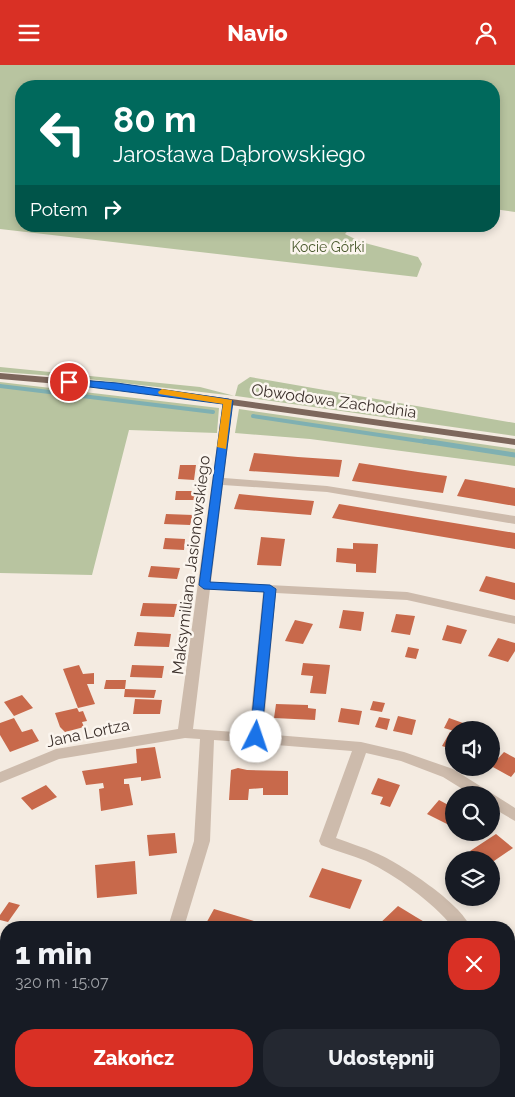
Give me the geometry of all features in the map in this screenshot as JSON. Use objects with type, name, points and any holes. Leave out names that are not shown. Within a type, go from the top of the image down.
[{"type":"main road","name":"Obwodowa Zachodnia","points":[[0,376],[117,386],[515,442]]},
{"type":"street","name":"Maksymiliana Jasionowskiego","points":[[185,733],[228,401]]},
{"type":"street","points":[[218,481],[327,489],[515,520]]},
{"type":"street","points":[[204,585],[407,596],[515,620]]},
{"type":"street","points":[[256,737],[270,589]]},
{"type":"street","name":"Jana Lortza","points":[[0,778],[56,754],[185,733],[256,737],[361,747],[404,757],[448,773],[469,786]]},
{"type":"street","points":[[178,921],[202,841],[207,735]]},
{"type":"street","points":[[361,747],[327,841],[377,860],[418,888],[458,921]]},
{"type":"street","points":[[500,805],[514,813]]},
{"type":"green space","name":"Kocie Górki","points":[[0,65],[515,65],[515,212],[500,210],[500,80],[15,80],[15,231],[0,229]]},
{"type":"green space","name":"Kocie Górki","points":[[26,232],[347,232],[345,234],[361,242],[418,257],[422,264],[417,277]]},
{"type":"green space","points":[[0,367],[200,387],[234,396],[70,377],[0,372]]},
{"type":"green space","points":[[250,377],[515,423],[515,436],[236,396],[238,385]]},
{"type":"green space","points":[[0,382],[219,408],[217,433],[129,430],[92,575],[0,573]]},
{"type":"green space","points":[[239,409],[515,449],[515,466],[310,439],[235,433]]},
{"type":"building","points":[[254,453],[342,460],[339,477],[249,471]]},
{"type":"building","points":[[359,463],[447,476],[443,493],[352,481]]},
{"type":"building","points":[[180,465],[196,465],[194,480],[178,479]]},
{"type":"building","points":[[465,479],[515,488],[515,506],[457,496]]},
{"type":"building","points":[[176,491],[196,491],[195,500],[175,500]]},
{"type":"building","points":[[239,494],[314,501],[311,515],[234,509]]},
{"type":"building","points":[[339,504],[515,533],[515,549],[332,518]]},
{"type":"building","points":[[166,514],[193,515],[190,525],[164,524]]},
{"type":"building","points":[[261,537],[285,539],[281,566],[257,565]]},
{"type":"building","points":[[165,538],[185,539],[184,550],[163,549]]},
{"type":"building","points":[[353,543],[378,544],[376,573],[356,572],[356,564],[336,562],[337,548],[353,549]]},
{"type":"building","points":[[151,566],[180,568],[177,579],[148,577]]},
{"type":"building","points":[[486,576],[515,583],[515,600],[479,591]]},
{"type":"building","points":[[143,603],[177,604],[174,617],[140,616]]},
{"type":"building","points":[[343,610],[364,612],[361,631],[339,628]]},
{"type":"building","points":[[396,614],[415,616],[410,635],[391,632]]},
{"type":"building","points":[[295,620],[313,624],[303,644],[285,641]]},
{"type":"building","points":[[447,625],[467,630],[461,644],[442,640]]},
{"type":"building","points":[[137,632],[171,634],[169,647],[134,646]]},
{"type":"building","points":[[498,638],[515,643],[515,651],[508,662],[488,656]]},
{"type":"building","points":[[408,647],[419,649],[416,659],[405,657]]},
{"type":"building","points":[[303,663],[330,665],[326,694],[310,693],[313,676],[301,675]]},
{"type":"building","points":[[79,665],[83,674],[94,673],[94,684],[87,684],[95,704],[78,708],[63,669]]},
{"type":"building","points":[[132,665],[164,666],[162,678],[130,677]]},
{"type":"building","points":[[106,680],[126,680],[125,689],[104,689]]},
{"type":"building","points":[[125,689],[156,690],[154,698],[124,697]]},
{"type":"building","points":[[22,695],[33,708],[14,716],[4,702]]},
{"type":"building","points":[[135,699],[162,700],[160,714],[133,714]]},
{"type":"building","points":[[373,701],[385,703],[382,712],[370,710]]},
{"type":"building","points":[[276,704],[308,705],[308,708],[316,709],[315,720],[274,718]]},
{"type":"building","points":[[77,708],[79,712],[83,711],[87,721],[82,722],[84,727],[65,732],[60,727],[55,713]]},
{"type":"building","points":[[341,708],[362,711],[359,725],[338,722]]},
{"type":"building","points":[[398,716],[416,720],[412,735],[393,731]]},
{"type":"building","points":[[379,717],[390,719],[387,730],[375,727]]},
{"type":"building","points":[[14,718],[22,732],[32,729],[39,741],[10,752],[0,735],[0,723]]},
{"type":"building","points":[[155,747],[161,778],[141,781],[141,777],[124,779],[124,784],[129,784],[133,805],[101,811],[99,789],[104,788],[103,783],[86,785],[82,771],[137,763],[136,749]]},
{"type":"building","points":[[504,752],[515,758],[515,772],[511,777],[500,771],[500,756]]},
{"type":"building","points":[[238,768],[288,771],[288,795],[263,795],[263,788],[249,789],[248,800],[229,800],[231,770]]},
{"type":"building","points":[[378,778],[400,785],[390,807],[380,804],[383,797],[371,794]]},
{"type":"building","points":[[46,785],[57,797],[32,810],[21,798]]},
{"type":"building","points":[[439,800],[445,803],[445,823],[427,814]]},
{"type":"building","points":[[175,833],[177,853],[149,856],[147,835]]},
{"type":"building","points":[[500,837],[513,848],[500,857],[500,851],[470,851],[485,841],[500,841]]},
{"type":"building","points":[[135,861],[137,894],[97,898],[95,865]]},
{"type":"building","points":[[322,868],[362,880],[350,909],[309,897]]},
{"type":"building","points":[[9,902],[20,905],[9,921],[0,920],[0,915]]},
{"type":"building","points":[[398,906],[423,921],[382,921]]},
{"type":"building","points":[[214,909],[254,921],[207,921]]},
{"type":"waterway","points":[[0,386],[213,412]]},
{"type":"waterway","points":[[253,416],[433,443]]},
{"type":"waterway","points":[[424,441],[515,455]]},
{"type":"slow traffic","points":[[162,392],[228,401],[222,447]]},
{"type":"route","points":[[69,382],[117,386],[228,401],[204,585],[270,589],[256,737]]}]
